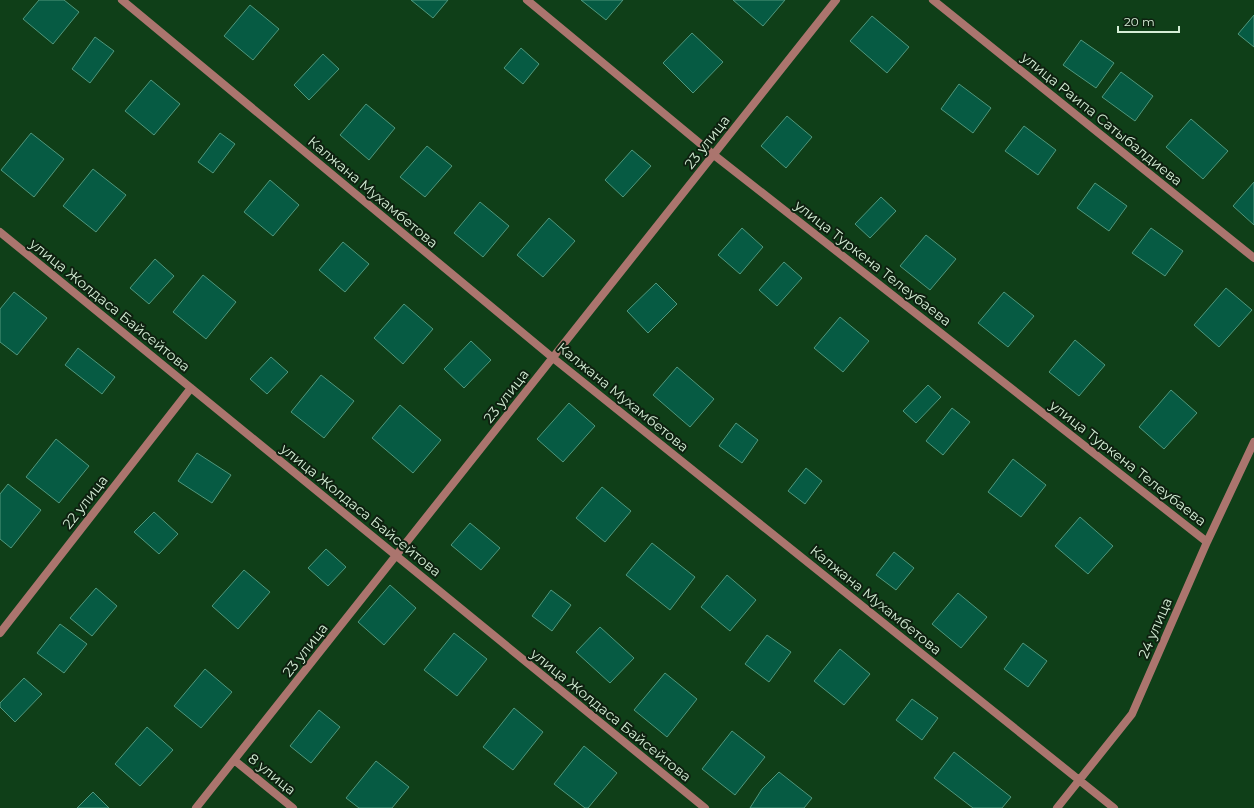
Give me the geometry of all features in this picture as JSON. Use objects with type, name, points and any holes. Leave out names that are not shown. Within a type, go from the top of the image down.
[{"type":"street","name":"Калжана Мухамбетова","points":[[122,0],[553,358],[1114,808]]},
{"type":"street","name":"улица Туркена Телеубаева","points":[[527,0],[714,155],[1207,542]]},
{"type":"street","name":"23 улица","points":[[196,808],[836,0]]},
{"type":"street","name":"улица Раипа Сатыбалдиева","points":[[933,0],[1254,258]]},
{"type":"street","name":"улица Жолдаса Байсейтова","points":[[0,232],[705,808]]},
{"type":"street","name":"22 улица","points":[[0,633],[191,388]]},
{"type":"street","name":"24 улица","points":[[1057,808],[1132,714],[1207,542],[1254,442]]},
{"type":"street","name":"8 улица","points":[[234,760],[293,808]]},
{"type":"building","points":[[39,0],[64,0],[79,12],[53,44],[23,19]]},
{"type":"building","points":[[411,0],[448,0],[433,18]]},
{"type":"building","points":[[581,0],[623,0],[606,20]]},
{"type":"building","points":[[733,0],[785,0],[763,26]]},
{"type":"building","points":[[250,5],[279,29],[253,60],[224,36]]},
{"type":"building","points":[[1254,15],[1254,47],[1238,34]]},
{"type":"building","points":[[872,16],[909,47],[887,73],[850,41]]},
{"type":"building","points":[[692,33],[723,62],[693,93],[663,63]]},
{"type":"building","points":[[95,37],[114,51],[90,83],[72,69]]},
{"type":"building","points":[[1081,40],[1114,63],[1096,88],[1063,65]]},
{"type":"building","points":[[521,48],[539,64],[523,84],[504,68]]},
{"type":"building","points":[[323,54],[339,69],[309,100],[294,85]]},
{"type":"building","points":[[1121,72],[1153,96],[1135,121],[1102,97]]},
{"type":"building","points":[[151,80],[180,104],[154,135],[125,111]]},
{"type":"building","points":[[959,84],[991,108],[973,133],[941,109]]},
{"type":"building","points":[[366,104],[395,128],[369,160],[340,135]]},
{"type":"building","points":[[787,116],[812,137],[786,168],[761,146]]},
{"type":"building","points":[[1191,119],[1228,151],[1203,179],[1166,147]]},
{"type":"building","points":[[1024,126],[1056,150],[1038,175],[1005,151]]},
{"type":"building","points":[[31,133],[64,159],[34,197],[1,170]]},
{"type":"building","points":[[220,133],[235,144],[213,173],[198,162]]},
{"type":"building","points":[[427,146],[452,166],[425,197],[400,177]]},
{"type":"building","points":[[632,150],[651,166],[623,197],[605,180]]},
{"type":"building","points":[[93,169],[126,195],[96,232],[63,206]]},
{"type":"building","points":[[270,180],[299,205],[273,236],[244,212]]},
{"type":"building","points":[[1254,182],[1254,225],[1233,206]]},
{"type":"building","points":[[1095,183],[1127,206],[1109,231],[1077,208]]},
{"type":"building","points":[[881,197],[896,211],[870,238],[855,224]]},
{"type":"building","points":[[480,202],[509,226],[483,257],[454,233]]},
{"type":"building","points":[[549,218],[575,241],[543,277],[517,255]]},
{"type":"building","points":[[742,228],[763,247],[740,274],[718,255]]},
{"type":"building","points":[[1151,228],[1183,251],[1165,276],[1132,253]]},
{"type":"building","points":[[926,235],[956,259],[930,290],[900,266]]},
{"type":"building","points":[[343,242],[369,264],[345,292],[319,270]]},
{"type":"building","points":[[155,259],[174,276],[149,304],[130,288]]},
{"type":"building","points":[[784,262],[802,278],[777,306],[759,290]]},
{"type":"building","points":[[203,275],[236,302],[206,339],[173,312]]},
{"type":"building","points":[[656,283],[677,304],[648,333],[627,311]]},
{"type":"building","points":[[1226,288],[1252,310],[1219,347],[1194,325]]},
{"type":"building","points":[[14,292],[47,318],[17,355],[0,342],[0,309]]},
{"type":"building","points":[[1004,292],[1034,316],[1008,347],[978,323]]},
{"type":"building","points":[[404,304],[433,329],[403,364],[374,338]]},
{"type":"building","points":[[840,317],[869,341],[843,372],[814,348]]},
{"type":"building","points":[[1075,340],[1105,365],[1079,396],[1049,372]]},
{"type":"building","points":[[471,341],[491,360],[464,388],[444,369]]},
{"type":"building","points":[[78,348],[115,377],[102,394],[65,365]]},
{"type":"building","points":[[271,357],[288,372],[267,394],[250,379]]},
{"type":"building","points":[[677,367],[714,399],[690,427],[653,395]]},
{"type":"building","points":[[321,375],[354,401],[324,438],[291,412]]},
{"type":"building","points":[[928,385],[941,397],[916,423],[903,411]]},
{"type":"building","points":[[1171,390],[1197,413],[1164,449],[1139,427]]},
{"type":"building","points":[[569,403],[595,426],[563,462],[537,439]]},
{"type":"building","points":[[400,405],[441,440],[413,473],[372,438]]},
{"type":"building","points":[[952,408],[970,422],[943,455],[926,441]]},
{"type":"building","points":[[736,423],[758,440],[742,463],[719,446]]},
{"type":"building","points":[[56,439],[89,466],[59,503],[26,477]]},
{"type":"building","points":[[197,453],[231,475],[212,503],[178,481]]},
{"type":"building","points":[[1013,459],[1046,485],[1021,517],[988,492]]},
{"type":"building","points":[[806,468],[822,481],[805,504],[788,491]]},
{"type":"building","points":[[8,484],[41,510],[11,548],[0,539],[0,494]]},
{"type":"building","points":[[602,487],[631,511],[605,542],[576,518]]},
{"type":"building","points":[[154,512],[178,534],[159,554],[134,532]]},
{"type":"building","points":[[1080,517],[1113,546],[1088,574],[1055,546]]},
{"type":"building","points":[[470,523],[500,548],[481,570],[451,545]]},
{"type":"building","points":[[652,543],[695,577],[670,610],[626,575]]},
{"type":"building","points":[[326,549],[346,567],[328,586],[308,568]]},
{"type":"building","points":[[894,552],[914,568],[896,590],[876,575]]},
{"type":"building","points":[[244,570],[270,592],[238,629],[212,606]]},
{"type":"building","points":[[727,575],[756,600],[730,631],[701,607]]},
{"type":"building","points":[[390,585],[416,608],[384,645],[358,622]]},
{"type":"building","points":[[96,588],[117,606],[92,636],[70,618]]},
{"type":"building","points":[[551,590],[571,605],[552,631],[532,616]]},
{"type":"building","points":[[958,593],[987,617],[961,648],[932,624]]},
{"type":"building","points":[[60,624],[87,644],[64,673],[37,653]]},
{"type":"building","points":[[600,627],[634,658],[610,683],[576,652]]},
{"type":"building","points":[[454,633],[487,659],[457,696],[424,670]]},
{"type":"building","points":[[767,635],[791,652],[769,682],[745,664]]},
{"type":"building","points":[[1023,643],[1047,661],[1028,687],[1004,669]]},
{"type":"building","points":[[840,649],[870,674],[844,705],[814,681]]},
{"type":"building","points":[[205,669],[232,692],[201,728],[174,706]]},
{"type":"building","points":[[665,673],[697,699],[667,737],[634,710]]},
{"type":"building","points":[[24,678],[42,694],[15,722],[0,707],[0,703]]},
{"type":"building","points":[[912,699],[938,718],[922,740],[896,720]]},
{"type":"building","points":[[514,708],[543,732],[513,770],[483,747]]},
{"type":"building","points":[[319,710],[340,727],[311,763],[290,746]]},
{"type":"building","points":[[147,727],[173,750],[140,786],[115,764]]},
{"type":"building","points":[[732,731],[765,757],[735,795],[702,769]]},
{"type":"building","points":[[584,746],[617,773],[588,808],[585,808],[554,784]]},
{"type":"building","points":[[954,752],[1011,797],[1002,808],[973,808],[934,778]]},
{"type":"building","points":[[376,761],[409,787],[392,808],[359,808],[346,798]]},
{"type":"building","points":[[779,772],[812,798],[804,808],[750,808],[762,789]]},
{"type":"building","points":[[93,792],[109,808],[77,808]]}]
